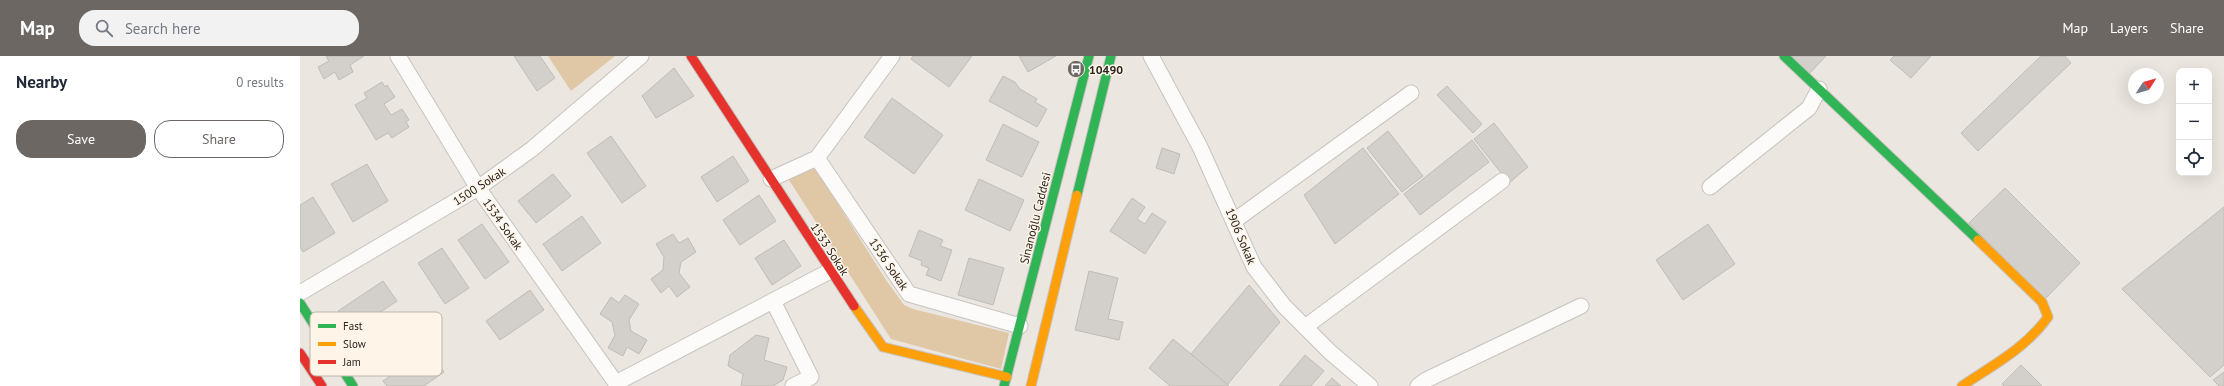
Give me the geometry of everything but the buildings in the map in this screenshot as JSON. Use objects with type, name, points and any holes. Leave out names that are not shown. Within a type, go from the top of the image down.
[{"type":"street","name":"1534 Sokak","points":[[398,56],[478,188],[617,385]]},
{"type":"street","name":"1500 Sokak","points":[[300,293],[478,188],[532,149],[641,56]]},
{"type":"street","name":"1533 Sokak","points":[[691,56],[830,271],[874,337],[883,347],[1005,382]]},
{"type":"street","points":[[771,179],[817,158],[892,56]]},
{"type":"street","name":"Si̇nanoğlu Caddesi","points":[[1005,382],[1088,56]]},
{"type":"street","points":[[1031,386],[1111,56]]},
{"type":"street","name":"1906 Sokak","points":[[1151,56],[1200,147],[1254,267],[1284,306],[1304,327],[1330,352],[1370,386]]},
{"type":"street","points":[[1784,56],[1925,188],[2042,302],[2048,317],[2040,330],[2021,349],[1962,386]]},
{"type":"street","points":[[1710,187],[1808,108],[1819,89]]},
{"type":"street","points":[[1234,221],[1410,93]]},
{"type":"street","name":"1536 Sokak","points":[[817,158],[909,294],[1020,326]]},
{"type":"street","points":[[1304,327],[1502,181]]},
{"type":"street","points":[[617,385],[830,271]]},
{"type":"street","points":[[773,301],[811,377],[793,386]]},
{"type":"street","points":[[300,303],[310,319]]},
{"type":"street","points":[[1418,386],[1426,380],[1581,306]]},
{"type":"street","points":[[300,353],[310,368]]},
{"type":"street","points":[[315,376],[322,386]]},
{"type":"street","points":[[347,376],[353,386]]},
{"type":"shaded area","points":[[548,56],[615,56],[571,91]]},
{"type":"shaded area","points":[[814,166],[886,280],[904,305],[913,309],[1009,333],[1001,369],[891,339],[789,180]]},
{"type":"traffic: fast","points":[[1004,386],[1089,56]]},
{"type":"traffic: fast","points":[[1077,195],[1111,56]]},
{"type":"traffic: fast","points":[[1784,56],[1978,240]]},
{"type":"traffic: fast","points":[[300,303],[310,319]]},
{"type":"traffic: fast","points":[[347,376],[353,386]]},
{"type":"traffic: slow","points":[[1031,386],[1077,195]]},
{"type":"traffic: slow","points":[[1962,386],[2019,347],[2030,338],[2048,317],[2042,302],[1978,240]]},
{"type":"traffic: slow","points":[[854,306],[883,347],[1007,377]]},
{"type":"traffic: jam","points":[[691,56],[854,306]]},
{"type":"traffic: jam","points":[[300,353],[310,368]]},
{"type":"traffic: jam","points":[[315,376],[322,386]]},
{"type":"place","name":"10490","points":[[1076,69]]}]
